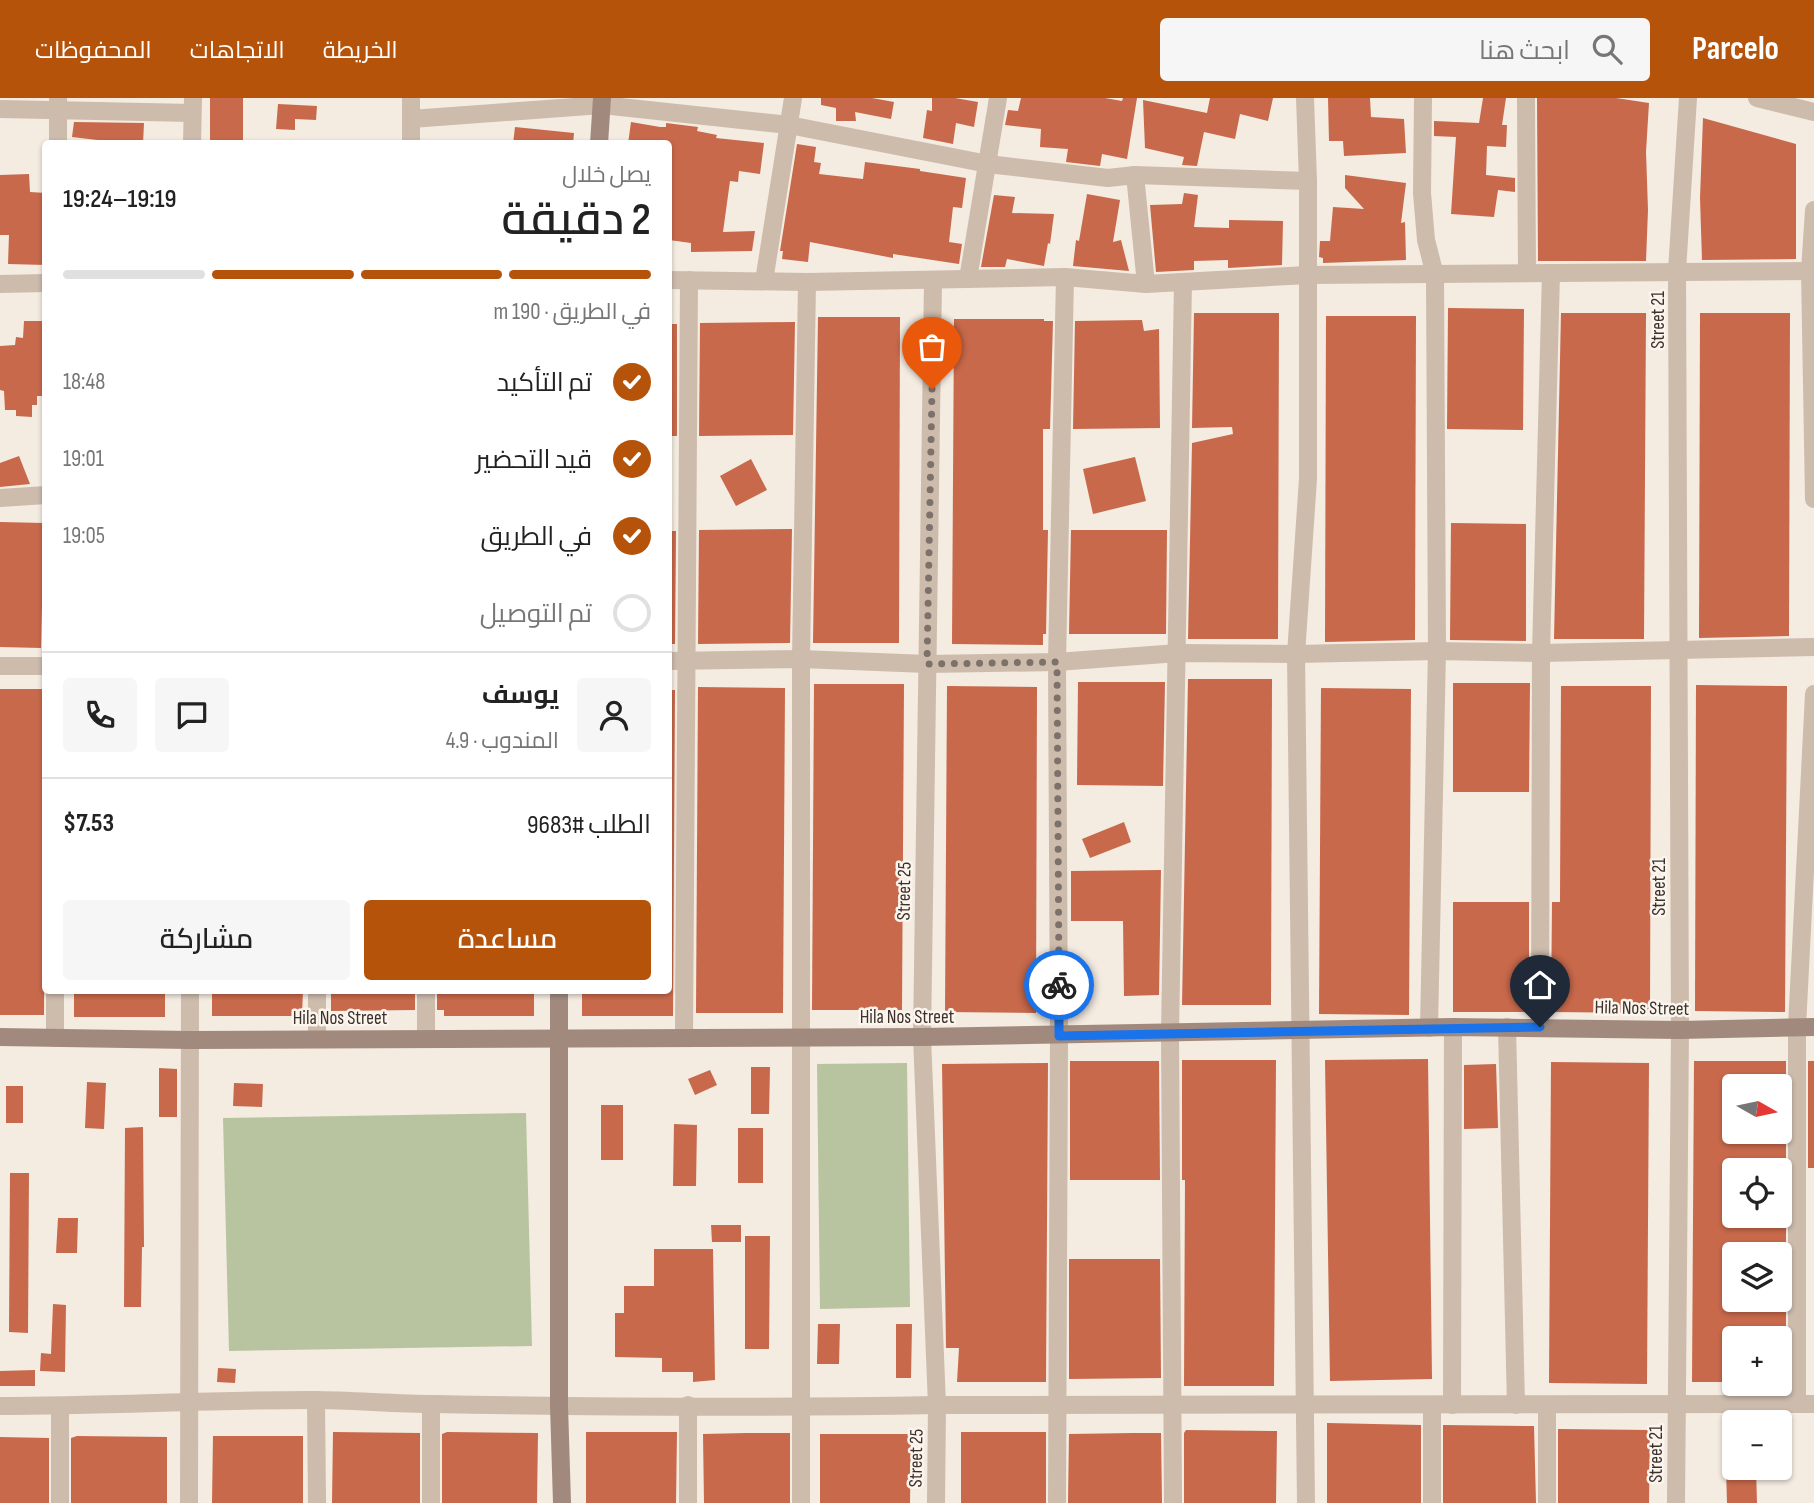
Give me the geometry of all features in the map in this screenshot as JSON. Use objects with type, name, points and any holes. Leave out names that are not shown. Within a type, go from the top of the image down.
[{"type":"street","points":[[411,98],[411,140]]},
{"type":"street","points":[[764,281],[793,98]]},
{"type":"street","points":[[968,279],[998,98]]},
{"type":"street","points":[[1305,98],[1308,180],[1308,479],[1296,654],[1306,1503]]},
{"type":"street","points":[[1423,98],[1422,193],[1426,240],[1435,275],[1437,651],[1429,1028]]},
{"type":"street","points":[[1527,98],[1527,273]]},
{"type":"street","name":"Street 21","points":[[1676,1503],[1680,1030],[1677,271],[1688,98]]},
{"type":"street","points":[[1757,98],[1814,112]]},
{"type":"street","points":[[411,119],[602,102],[789,125],[988,164],[1108,178],[1135,175],[1308,180]]},
{"type":"street","points":[[598,140],[602,102]]},
{"type":"street","points":[[58,104],[58,140]]},
{"type":"street","points":[[0,109],[58,104],[192,106],[192,140]]},
{"type":"street","points":[[1135,175],[1146,284]]},
{"type":"street","points":[[1814,209],[1814,499]]},
{"type":"street","points":[[672,280],[807,282],[1065,277],[1146,284],[1308,275],[1812,271]]},
{"type":"street","points":[[1540,1027],[1541,653],[1551,272]]},
{"type":"street","points":[[1057,1503],[1057,662],[1065,277]]},
{"type":"street","points":[[684,1037],[677,661],[689,280]]},
{"type":"street","name":"Street 25","points":[[933,280],[922,1037],[937,1405],[936,1503]]},
{"type":"street","points":[[802,1503],[801,659],[807,282]]},
{"type":"street","points":[[1173,1503],[1170,1033],[1183,282]]},
{"type":"street","points":[[0,284],[42,283]]},
{"type":"street","points":[[0,498],[42,495]]},
{"type":"street","points":[[677,661],[801,659],[927,664],[1057,662],[1178,653],[1541,653],[1814,647]]},
{"type":"street","points":[[0,666],[42,666]]},
{"type":"street","points":[[0,1406],[189,1400],[800,1408],[937,1405],[1805,1404],[1806,1027],[1814,694]]},
{"type":"street","points":[[55,994],[55,1038]]},
{"type":"street","points":[[189,1503],[190,994]]},
{"type":"street","points":[[317,994],[317,1038]]},
{"type":"street","points":[[426,994],[426,1038]]},
{"type":"street","points":[[559,994],[559,1405],[562,1503]]},
{"type":"street","points":[[1452,1405],[1453,1027]]},
{"type":"street","name":"Hila Nos Street","points":[[0,1037],[190,1040],[922,1037],[1453,1027],[1680,1030],[1806,1027]]},
{"type":"street","points":[[1507,1027],[1516,1405]]},
{"type":"street","points":[[316,1400],[317,1503]]},
{"type":"street","points":[[431,1404],[431,1503]]},
{"type":"street","points":[[688,1405],[688,1503]]},
{"type":"street","points":[[1432,1405],[1432,1503]]},
{"type":"street","points":[[1547,1405],[1547,1503]]},
{"type":"street","points":[[60,1406],[60,1503]]},
{"type":"green space","points":[[907,1063],[910,1307],[820,1309],[817,1064]]},
{"type":"green space","points":[[526,1113],[532,1346],[229,1351],[223,1118]]},
{"type":"building","points":[[210,98],[243,98],[243,140],[210,140]]},
{"type":"building","points":[[821,98],[872,98],[894,102],[891,119],[855,112],[856,121],[836,121],[836,108],[821,105]]},
{"type":"building","points":[[932,98],[978,102],[974,127],[956,123],[953,144],[923,138],[927,110],[932,111]]},
{"type":"building","points":[[1021,98],[1105,98],[1122,101],[1123,98],[1137,98],[1127,159],[1102,154],[1100,166],[1066,162],[1068,149],[1040,147],[1041,129],[1005,125],[1008,110],[1018,111]]},
{"type":"building","points":[[1210,98],[1273,98],[1268,121],[1240,114],[1235,139],[1204,132],[1197,166],[1182,165],[1184,157],[1145,148],[1143,100],[1207,113]]},
{"type":"building","points":[[1328,98],[1370,98],[1371,117],[1404,119],[1406,153],[1344,156],[1343,141],[1329,141]]},
{"type":"building","points":[[1483,98],[1506,98],[1502,125],[1507,125],[1506,147],[1487,146],[1486,175],[1515,178],[1515,192],[1498,190],[1494,217],[1451,214],[1456,137],[1434,136],[1434,121],[1479,123]]},
{"type":"building","points":[[1537,98],[1616,98],[1649,103],[1646,261],[1538,261]]},
{"type":"building","points":[[278,104],[317,106],[316,120],[295,119],[295,130],[276,129]]},
{"type":"building","points":[[1703,118],[1796,144],[1796,259],[1702,260],[1700,198]]},
{"type":"building","points":[[74,122],[144,123],[143,140],[72,137]]},
{"type":"building","points":[[631,122],[660,127],[666,127],[666,123],[698,127],[697,131],[717,135],[716,138],[764,143],[760,174],[739,171],[738,182],[730,181],[723,232],[755,231],[752,251],[691,252],[691,243],[672,240],[672,140],[629,140]]},
{"type":"building","points":[[515,127],[574,133],[573,140],[513,140]]},
{"type":"building","points":[[797,144],[816,147],[814,162],[821,163],[819,174],[863,179],[865,162],[966,178],[962,208],[953,207],[949,242],[962,244],[959,264],[893,254],[893,258],[810,242],[808,262],[782,259],[783,251],[780,251]]},
{"type":"building","points":[[29,174],[30,192],[42,193],[42,265],[8,264],[9,235],[0,235],[0,175]]},
{"type":"building","points":[[1345,175],[1406,183],[1401,223],[1405,222],[1406,260],[1323,263],[1323,258],[1319,257],[1320,241],[1330,241],[1333,207],[1364,209],[1345,188]]},
{"type":"building","points":[[1184,193],[1198,195],[1194,227],[1229,228],[1229,220],[1283,221],[1282,265],[1228,268],[1228,260],[1194,261],[1194,270],[1156,272],[1150,205],[1182,204]]},
{"type":"building","points":[[1087,194],[1120,200],[1113,242],[1121,240],[1129,271],[1073,266]]},
{"type":"building","points":[[994,195],[1015,197],[1012,213],[1054,214],[1044,266],[1007,259],[1005,267],[981,267]]},
{"type":"building","points":[[1448,308],[1524,309],[1523,430],[1447,429]]},
{"type":"building","points":[[1194,313],[1279,313],[1278,639],[1188,639],[1192,443],[1233,434],[1232,427],[1192,428]]},
{"type":"building","points":[[1561,313],[1646,313],[1644,639],[1554,639]]},
{"type":"building","points":[[1700,313],[1790,313],[1789,636],[1699,638]]},
{"type":"building","points":[[1326,316],[1416,316],[1415,640],[1325,642]]},
{"type":"building","points":[[818,317],[900,317],[899,643],[813,643]]},
{"type":"building","points":[[954,319],[1053,321],[1050,429],[1043,429],[1043,530],[1048,530],[1046,634],[1043,634],[1043,645],[952,644]]},
{"type":"building","points":[[1142,320],[1144,331],[1159,329],[1160,428],[1073,429],[1075,321]]},
{"type":"building","points":[[24,321],[42,321],[42,396],[37,396],[37,405],[32,405],[32,417],[16,416],[16,410],[5,410],[4,391],[0,390],[0,346],[15,345],[16,337],[23,338]]},
{"type":"building","points":[[795,322],[793,435],[699,436],[700,323]]},
{"type":"building","points":[[672,324],[677,324],[677,436],[672,436]]},
{"type":"building","points":[[19,456],[30,484],[0,487],[0,463]]},
{"type":"building","points":[[1135,457],[1146,501],[1093,514],[1083,469]]},
{"type":"building","points":[[751,459],[767,490],[736,506],[720,476]]},
{"type":"building","points":[[0,522],[42,523],[41,648],[0,647]]},
{"type":"building","points":[[1451,523],[1526,524],[1526,641],[1450,640]]},
{"type":"building","points":[[792,529],[790,643],[698,644],[699,530]]},
{"type":"building","points":[[1071,530],[1167,530],[1166,634],[1069,634]]},
{"type":"building","points":[[672,531],[676,531],[675,644],[672,644]]},
{"type":"building","points":[[1188,679],[1272,679],[1271,1005],[1182,1005]]},
{"type":"building","points":[[1078,682],[1165,682],[1163,786],[1077,785]]},
{"type":"building","points":[[1453,683],[1530,683],[1529,792],[1453,792]]},
{"type":"building","points":[[814,684],[904,684],[902,1010],[812,1010]]},
{"type":"building","points":[[1696,685],[1787,686],[1785,1012],[1695,1011]]},
{"type":"building","points":[[947,686],[1037,687],[1036,1013],[945,1012]]},
{"type":"building","points":[[1561,686],[1651,686],[1650,1013],[1551,1012],[1552,902],[1560,902]]},
{"type":"building","points":[[698,687],[785,688],[783,1013],[696,1013]]},
{"type":"building","points":[[1321,688],[1411,689],[1409,1015],[1319,1014]]},
{"type":"building","points":[[0,689],[42,689],[44,1015],[0,1015]]},
{"type":"building","points":[[672,690],[675,690],[673,1016],[582,1016],[582,994],[672,994]]},
{"type":"building","points":[[1124,822],[1131,842],[1090,858],[1082,839]]},
{"type":"building","points":[[1161,870],[1159,995],[1124,996],[1123,921],[1071,921],[1071,871]]},
{"type":"building","points":[[1453,902],[1529,902],[1529,1012],[1453,1012]]},
{"type":"building","points":[[74,994],[165,994],[165,1017],[74,1017]]},
{"type":"building","points":[[212,994],[303,994],[302,1016],[212,1016]]},
{"type":"building","points":[[331,994],[415,994],[415,1010],[331,1011]]},
{"type":"building","points":[[437,994],[534,994],[534,1016],[444,1016],[444,1010],[437,1010]]},
{"type":"building","points":[[1428,1059],[1432,1379],[1330,1381],[1325,1060]]},
{"type":"building","points":[[1182,1060],[1276,1060],[1274,1386],[1184,1386],[1185,1180],[1182,1180]]},
{"type":"building","points":[[1070,1061],[1159,1061],[1160,1180],[1070,1180]]},
{"type":"building","points":[[1694,1061],[1786,1061],[1786,1074],[1722,1074],[1722,1144],[1786,1144],[1786,1158],[1722,1158],[1722,1228],[1786,1228],[1786,1242],[1722,1242],[1722,1312],[1786,1312],[1786,1326],[1722,1326],[1722,1382],[1692,1382]]},
{"type":"building","points":[[1808,1061],[1814,1061],[1814,1168],[1808,1168]]},
{"type":"building","points":[[1551,1062],[1649,1063],[1647,1384],[1549,1383]]},
{"type":"building","points":[[1048,1063],[1046,1382],[957,1382],[959,1348],[946,1348],[942,1064]]},
{"type":"building","points":[[1496,1064],[1498,1128],[1464,1129],[1464,1065]]},
{"type":"building","points":[[751,1067],[770,1067],[769,1114],[751,1114]]},
{"type":"building","points":[[159,1068],[177,1069],[177,1117],[159,1117]]},
{"type":"building","points":[[710,1070],[717,1085],[695,1095],[688,1079]]},
{"type":"building","points":[[87,1082],[106,1083],[104,1129],[85,1128]]},
{"type":"building","points":[[234,1083],[263,1084],[262,1107],[233,1106]]},
{"type":"building","points":[[6,1086],[23,1086],[23,1123],[6,1123]]},
{"type":"building","points":[[601,1105],[623,1105],[623,1160],[601,1160]]},
{"type":"building","points":[[674,1124],[697,1125],[696,1186],[673,1186]]},
{"type":"building","points":[[143,1127],[144,1247],[141,1307],[124,1307],[125,1128]]},
{"type":"building","points":[[738,1128],[763,1128],[763,1183],[738,1183]]},
{"type":"building","points":[[10,1173],[29,1173],[28,1333],[9,1332]]},
{"type":"building","points":[[58,1218],[78,1218],[77,1253],[56,1253]]},
{"type":"building","points":[[711,1225],[741,1225],[741,1242],[712,1242]]},
{"type":"building","points":[[745,1236],[770,1236],[769,1349],[745,1349]]},
{"type":"building","points":[[654,1249],[713,1249],[715,1380],[693,1382],[693,1372],[662,1372],[662,1358],[615,1357],[615,1313],[624,1313],[624,1286],[654,1286]]},
{"type":"building","points":[[1069,1259],[1160,1259],[1161,1378],[1069,1379]]},
{"type":"building","points":[[53,1304],[66,1305],[65,1372],[40,1371],[41,1353],[51,1354]]},
{"type":"building","points":[[818,1324],[840,1324],[839,1364],[817,1364]]},
{"type":"building","points":[[896,1324],[912,1324],[911,1378],[896,1378]]},
{"type":"building","points":[[218,1368],[236,1369],[235,1383],[217,1382]]},
{"type":"building","points":[[35,1370],[35,1386],[0,1386],[0,1371]]},
{"type":"building","points":[[1327,1423],[1421,1425],[1421,1503],[1327,1503]]},
{"type":"building","points":[[1443,1425],[1534,1426],[1536,1503],[1443,1503]]},
{"type":"building","points":[[1558,1429],[1650,1430],[1649,1503],[1558,1503]]},
{"type":"building","points":[[1186,1430],[1277,1431],[1276,1503],[1184,1503]]},
{"type":"building","points":[[333,1432],[420,1433],[420,1503],[332,1503]]},
{"type":"building","points":[[586,1432],[677,1432],[676,1503],[586,1503]]},
{"type":"building","points":[[961,1432],[1046,1432],[1046,1503],[961,1503]]},
{"type":"building","points":[[538,1433],[537,1503],[442,1503],[442,1434]]},
{"type":"building","points":[[790,1433],[790,1503],[704,1503],[703,1434]]},
{"type":"building","points":[[1161,1433],[1162,1503],[1068,1503],[1069,1434]]},
{"type":"building","points":[[820,1434],[911,1434],[910,1503],[820,1503]]},
{"type":"building","points":[[213,1436],[303,1436],[303,1503],[212,1503]]},
{"type":"building","points":[[0,1437],[49,1438],[49,1503],[0,1503]]},
{"type":"building","points":[[167,1437],[167,1503],[71,1503],[71,1438]]},
{"type":"building","points":[[1726,1480],[1756,1480],[1757,1503],[1727,1503]]},
{"type":"way so far","points":[[932,389],[927,664],[1057,662],[1059,985]]},
{"type":"route","points":[[1059,985],[1059,1036],[1540,1027]]}]
